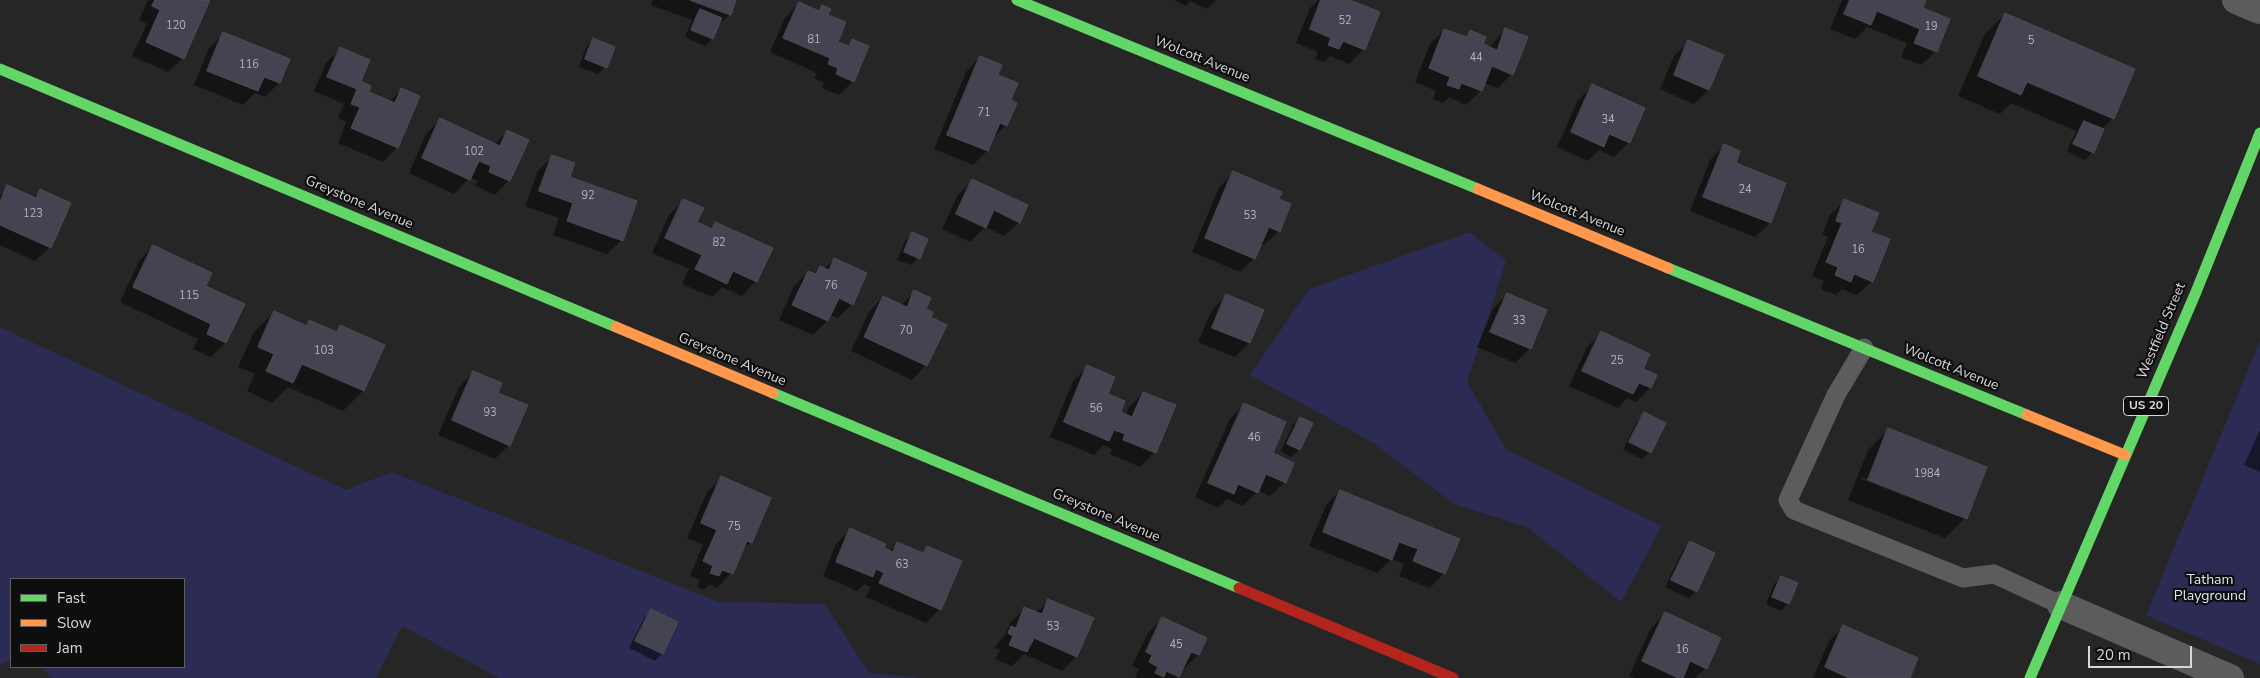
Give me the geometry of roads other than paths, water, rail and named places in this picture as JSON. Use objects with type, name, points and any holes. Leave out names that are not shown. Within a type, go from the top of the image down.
[{"type":"street","name":"Wolcott Avenue","points":[[1017,0],[2125,455]]},
{"type":"street","points":[[2236,0],[2260,10]]},
{"type":"street","name":"Greystone Avenue","points":[[0,69],[1453,678]]},
{"type":"street","name":"Westfield Street","points":[[2030,678],[2196,292],[2260,133]]},
{"type":"street","points":[[2062,605],[2230,678]]},
{"type":"lane","points":[[1864,348],[1836,396],[1788,500],[1794,510],[1963,578],[1994,574],[2062,605]]},
{"type":"park label","name":"Tatham Playground","points":[[2210,590]]}]
